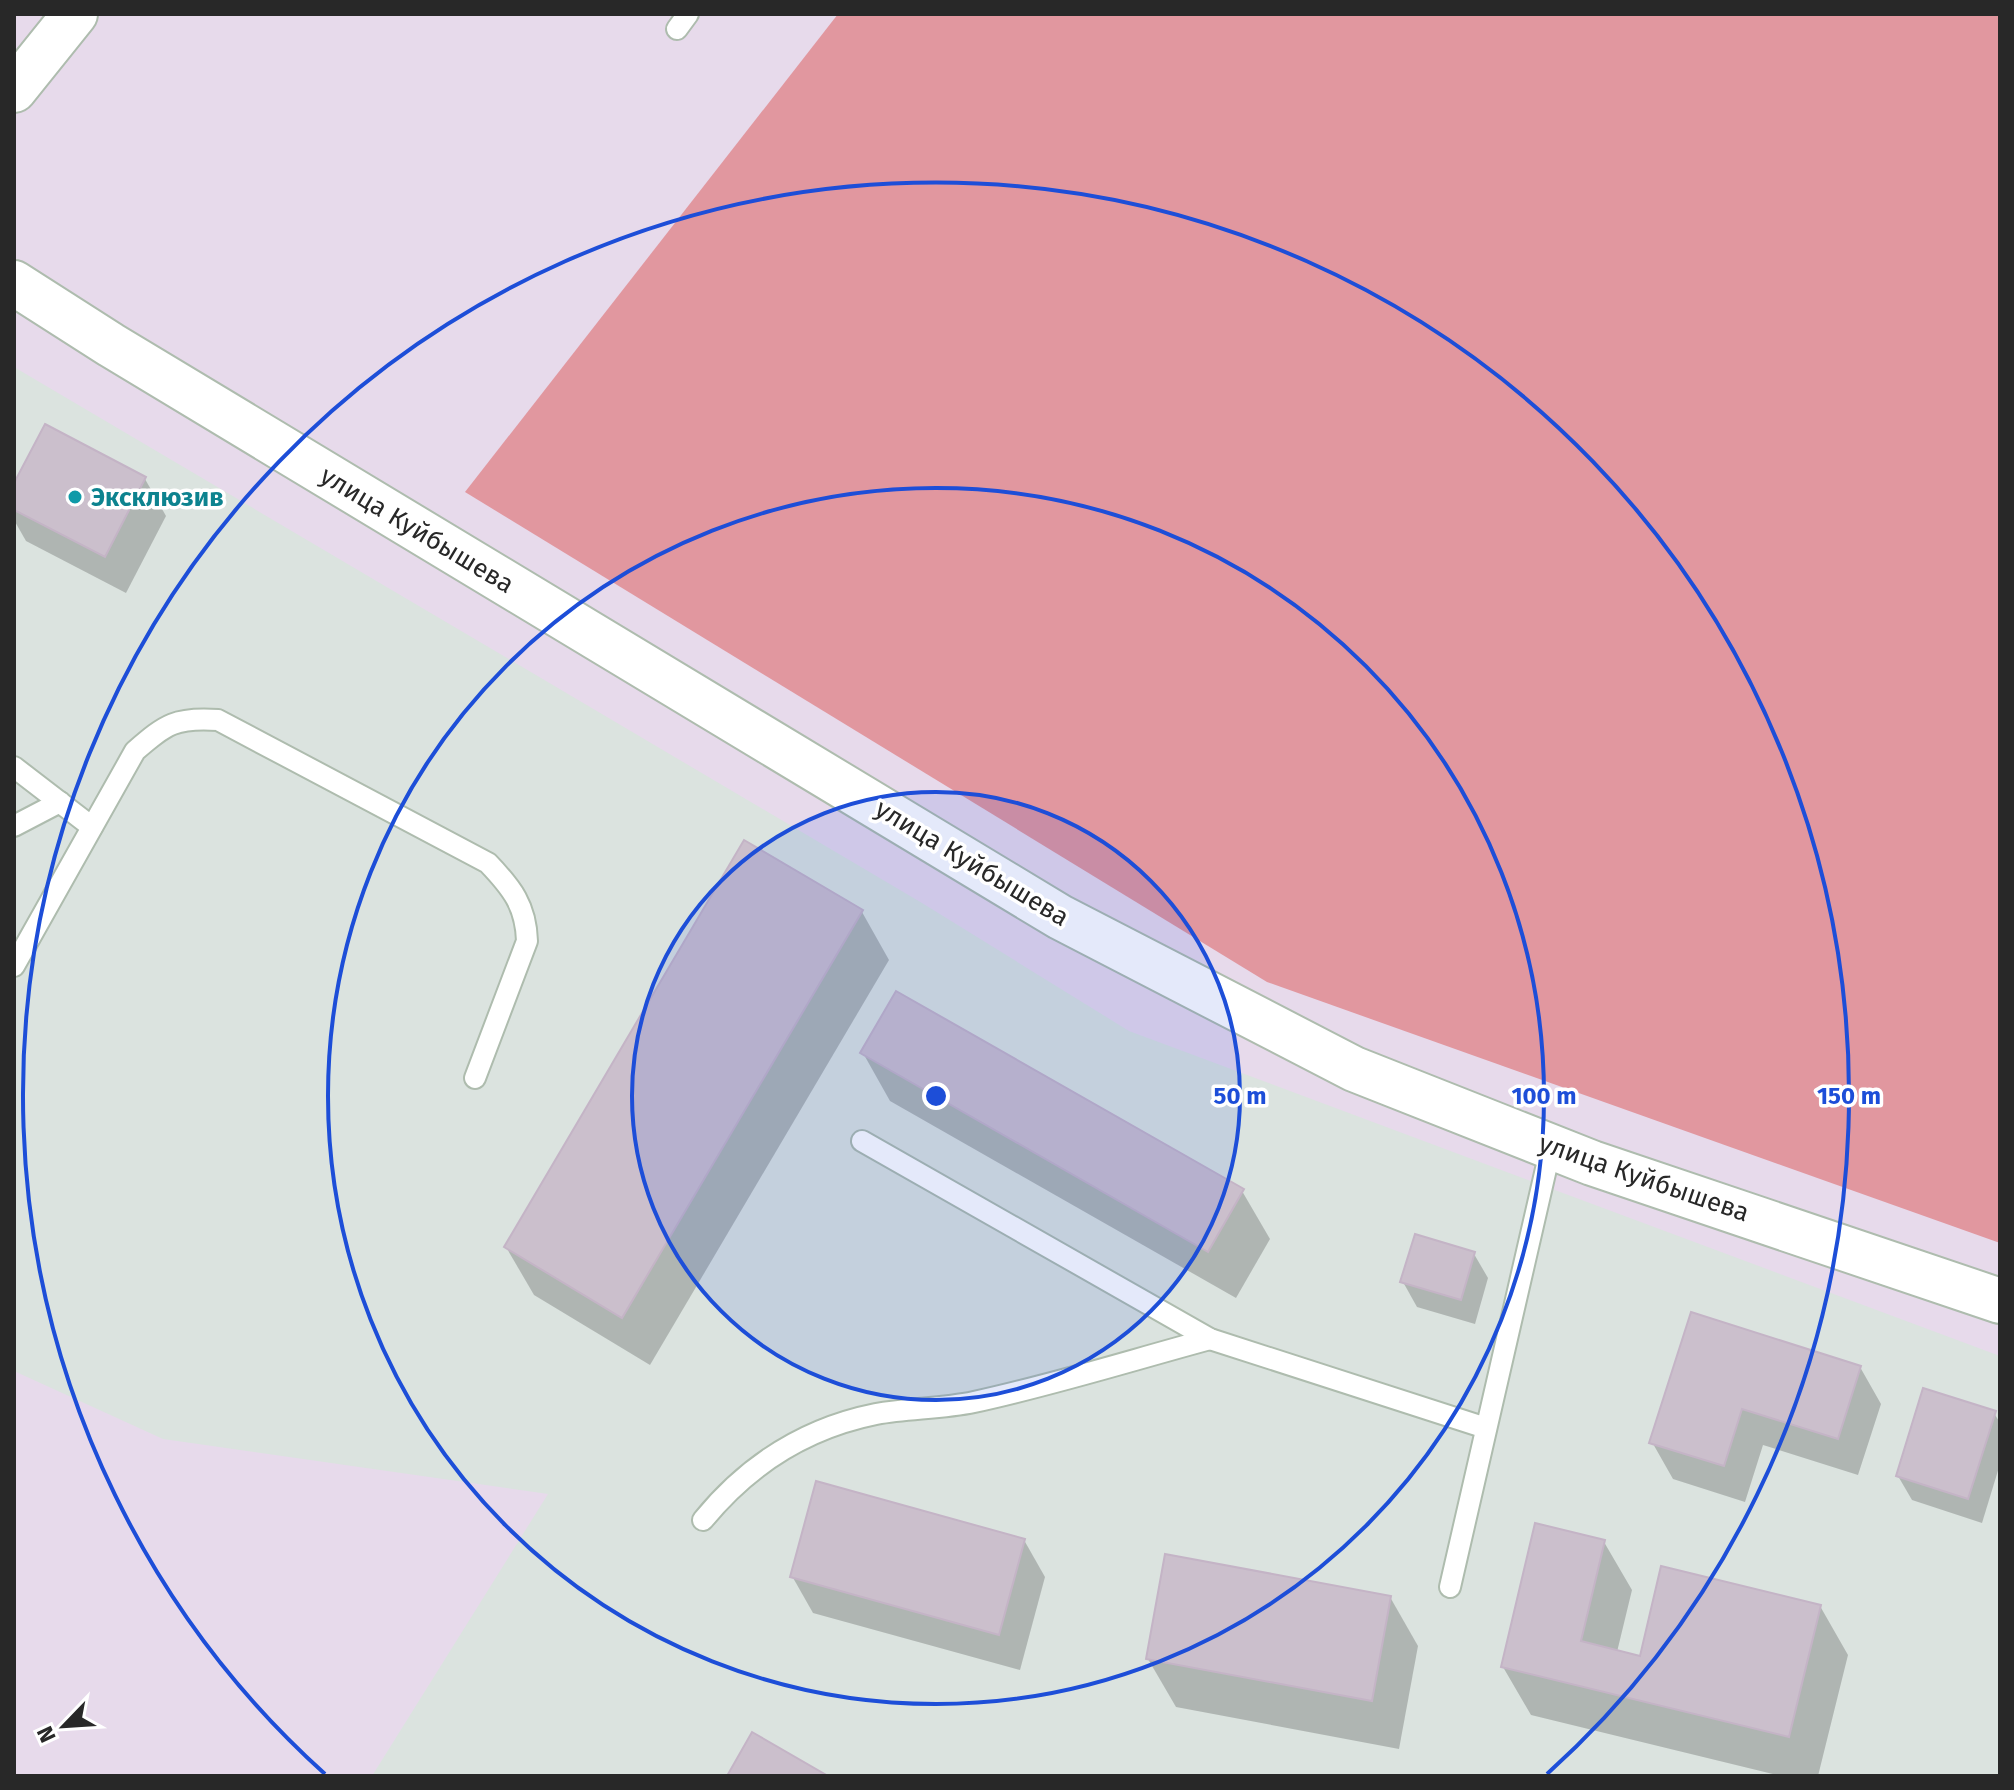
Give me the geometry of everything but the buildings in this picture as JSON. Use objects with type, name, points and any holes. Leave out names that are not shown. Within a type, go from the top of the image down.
[{"type":"main road","points":[[14,90],[75,14]]},
{"type":"main road","name":"улица Куйбышева","points":[[14,283],[111,345],[1060,917],[1354,1069],[1551,1147],[2000,1301]]},
{"type":"lane","points":[[14,966],[135,751],[164,725],[190,718],[218,720],[488,863],[515,891],[526,920],[527,941],[475,1078]]},
{"type":"lane","points":[[14,767],[92,827]]},
{"type":"lane","points":[[14,826],[60,802]]},
{"type":"lane","points":[[862,1141],[1210,1339],[1486,1428]]},
{"type":"lane","points":[[1450,1587],[1551,1147]]},
{"type":"lane","points":[[703,1520],[724,1494],[757,1464],[819,1430],[877,1414],[972,1402],[1210,1339]]},
{"type":"shaded area","points":[[838,14],[2000,14],[2000,1243],[1267,982],[465,492]]},
{"type":"shaded area","points":[[14,367],[922,903],[1129,1031],[2000,1356],[2000,1776],[372,1776],[548,1494],[163,1439],[14,1371]]},
{"type":"place","name":"Эксклюзив","points":[[75,497]]}]
